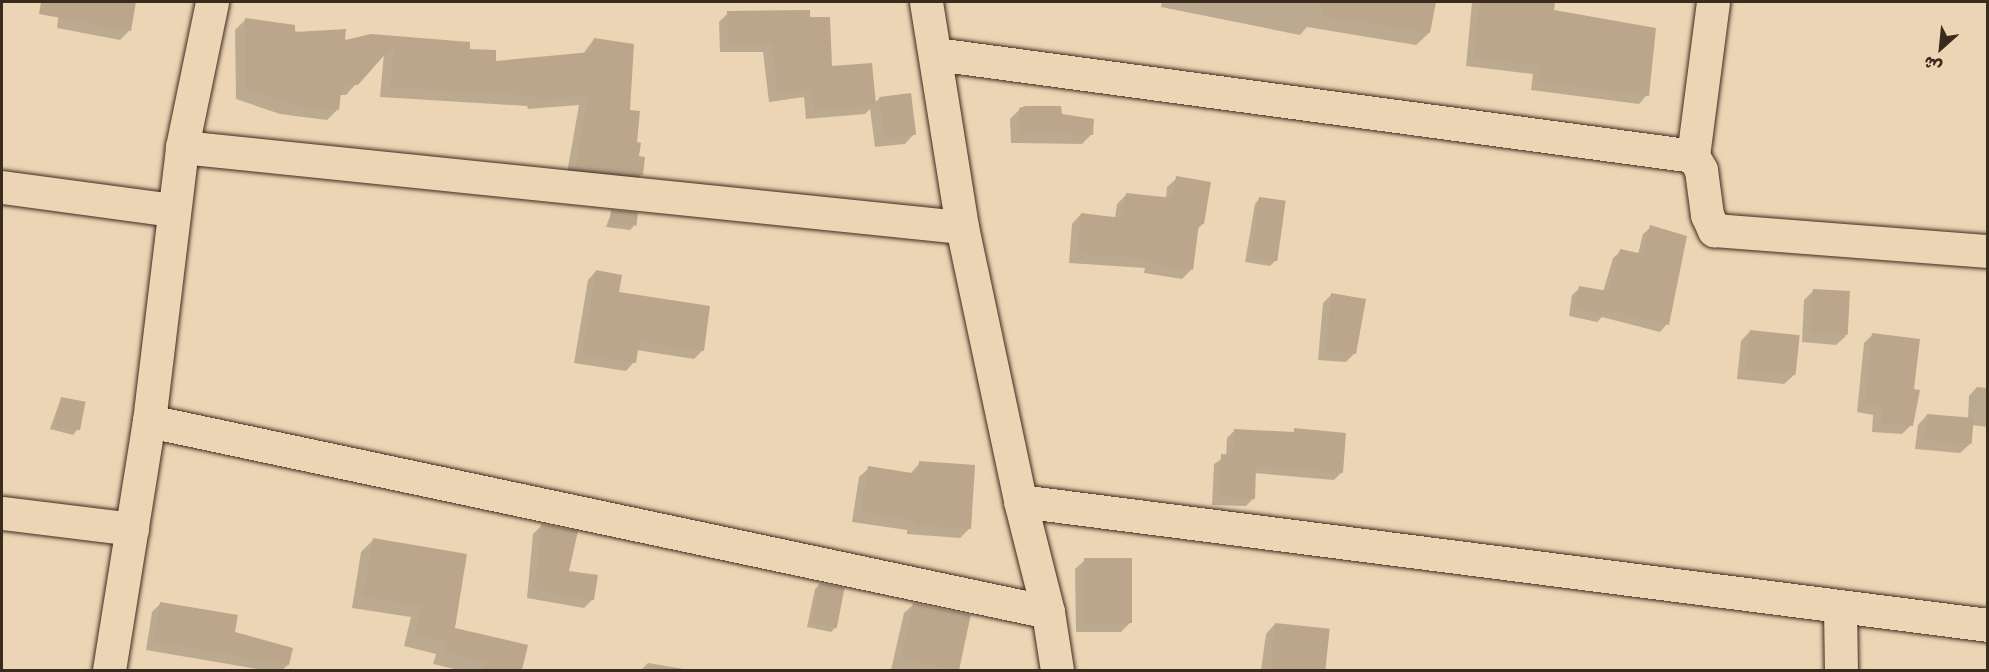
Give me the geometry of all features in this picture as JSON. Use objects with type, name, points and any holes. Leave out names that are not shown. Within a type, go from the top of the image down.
[{"type":"street","points":[[110,670],[149,421],[182,147],[212,2]]},
{"type":"street","points":[[926,2],[962,227],[1020,501],[1048,612],[1057,670]]},
{"type":"street","points":[[1713,2],[1693,156],[1701,170],[1707,215],[1714,230],[1988,251]]},
{"type":"street","points":[[936,54],[1693,156]]},
{"type":"street","points":[[182,147],[962,227]]},
{"type":"street","points":[[2,187],[174,210]]},
{"type":"street","points":[[149,421],[1048,612]]},
{"type":"street","points":[[1020,501],[1840,608],[1988,625]]},
{"type":"street","points":[[2,513],[132,530]]},
{"type":"street","points":[[1840,608],[1841,670]]},
{"type":"building","points":[[41,2],[136,2],[131,31],[39,14]]},
{"type":"building","points":[[1322,2],[1436,2],[1430,33],[1321,16]]},
{"type":"building","points":[[1479,2],[1555,2],[1554,10],[1656,28],[1649,96],[1539,82],[1541,66],[1474,58]]},
{"type":"building","points":[[810,10],[810,17],[830,17],[832,66],[872,63],[876,105],[814,111],[812,89],[778,94],[772,43],[728,44],[727,11]]},
{"type":"building","points":[[245,18],[295,25],[295,32],[346,29],[345,40],[371,34],[470,42],[470,49],[496,50],[496,61],[591,52],[594,38],[634,44],[630,110],[640,111],[637,142],[641,143],[639,156],[645,157],[643,175],[575,168],[589,95],[538,100],[537,96],[390,87],[394,44],[358,85],[342,84],[339,110],[291,105],[245,89]]},
{"type":"building","points":[[911,93],[916,135],[884,139],[879,97]]},
{"type":"building","points":[[1061,106],[1062,114],[1094,119],[1093,135],[1020,134],[1019,108]]},
{"type":"building","points":[[1176,176],[1211,182],[1204,224],[1199,224],[1193,270],[1153,264],[1153,259],[1077,254],[1081,213],[1122,218],[1126,193],[1173,198]]},
{"type":"building","points":[[1259,197],[1286,201],[1277,261],[1251,257]]},
{"type":"building","points":[[611,210],[638,213],[636,226],[610,223]]},
{"type":"building","points":[[1650,225],[1687,236],[1669,325],[1607,310],[1606,315],[1575,309],[1579,286],[1608,291],[1620,249],[1643,254]]},
{"type":"building","points":[[596,270],[622,275],[619,292],[710,306],[704,351],[639,342],[636,363],[582,354]]},
{"type":"building","points":[[1813,289],[1850,291],[1848,335],[1811,333]]},
{"type":"building","points":[[1331,293],[1366,299],[1356,354],[1326,351]]},
{"type":"building","points":[[1750,330],[1800,335],[1796,375],[1746,370]]},
{"type":"building","points":[[1872,333],[1920,339],[1914,389],[1920,390],[1913,426],[1881,424],[1882,406],[1865,404]]},
{"type":"building","points":[[61,397],[86,402],[80,430],[55,425]]},
{"type":"building","points":[[1927,414],[1974,418],[1972,444],[1925,440]]},
{"type":"building","points":[[1294,428],[1346,433],[1343,473],[1256,465],[1255,499],[1219,497],[1221,454],[1233,455],[1234,429],[1294,432]]},
{"type":"building","points":[[919,461],[975,465],[971,529],[915,525],[916,521],[861,512],[868,466],[918,474]]},
{"type":"building","points":[[541,524],[578,531],[569,571],[598,575],[594,600],[535,590]]},
{"type":"building","points":[[373,538],[467,554],[455,628],[528,645],[522,670],[483,670],[485,662],[445,652],[447,642],[415,634],[422,606],[363,596]]},
{"type":"building","points":[[1084,558],[1132,558],[1132,623],[1084,623]]},
{"type":"building","points":[[819,583],[845,588],[837,628],[811,623]]},
{"type":"building","points":[[160,602],[238,615],[235,632],[293,648],[289,665],[154,642]]},
{"type":"building","points":[[913,603],[971,615],[959,670],[901,659]]},
{"type":"building","points":[[1275,623],[1330,629],[1325,670],[1270,669]]}]
